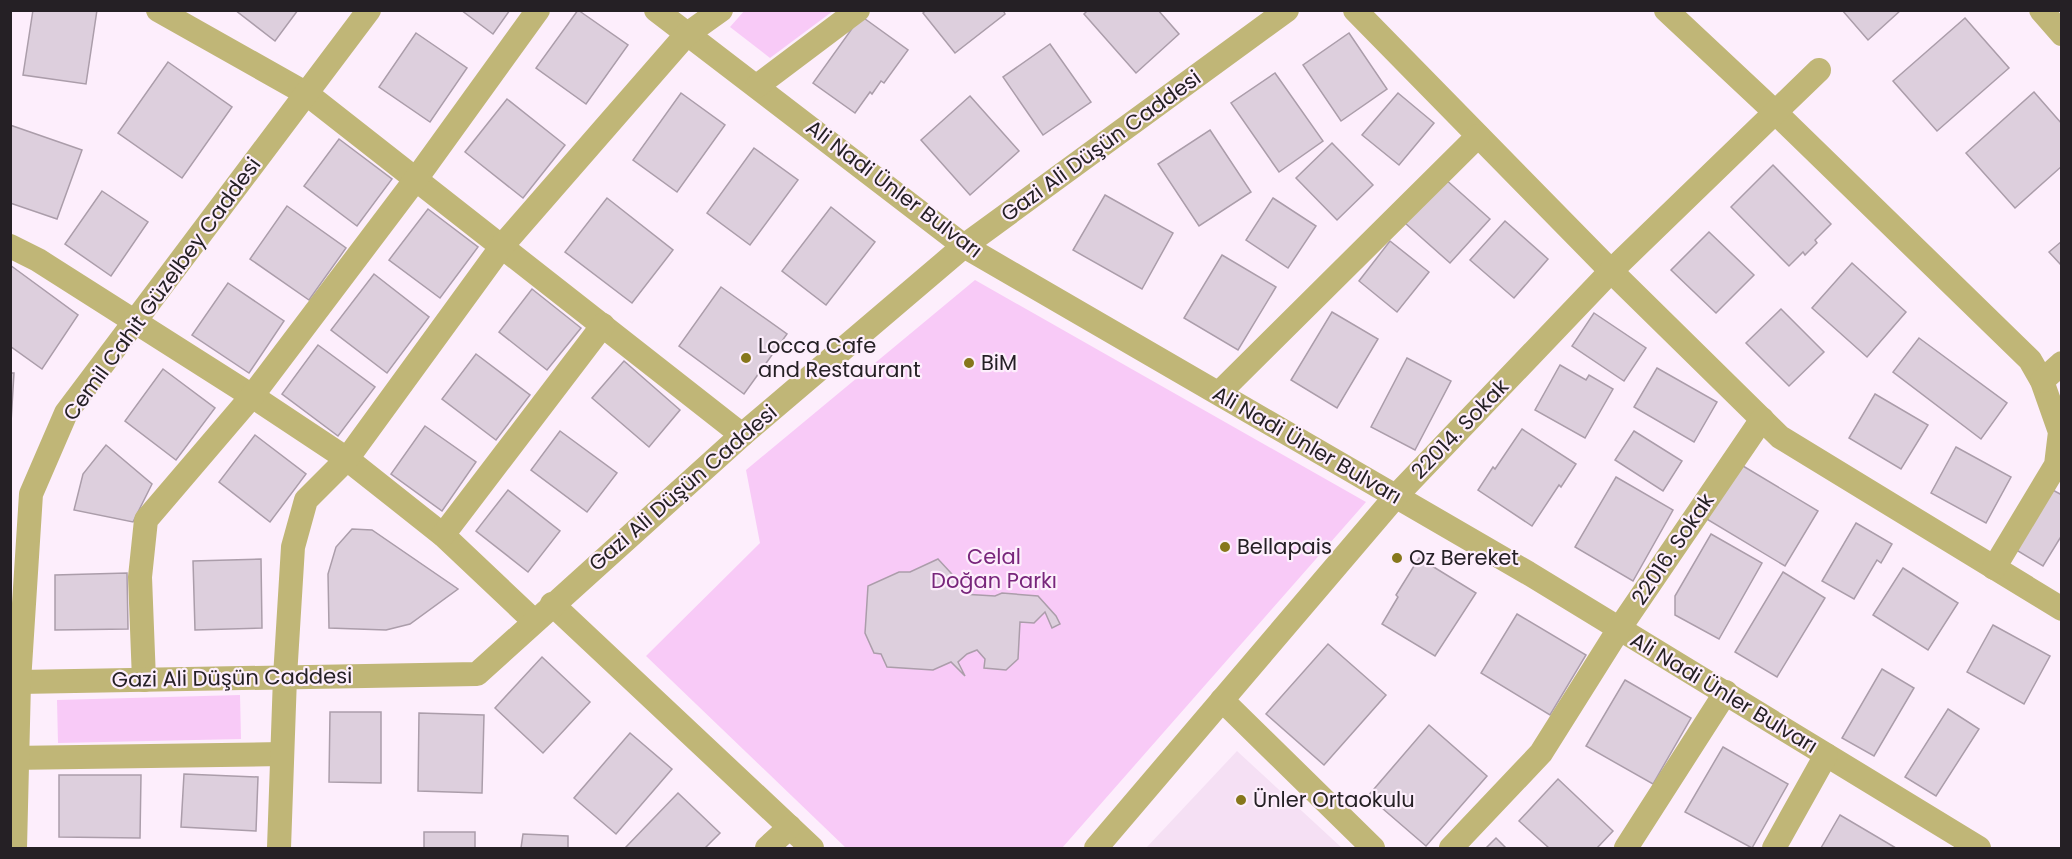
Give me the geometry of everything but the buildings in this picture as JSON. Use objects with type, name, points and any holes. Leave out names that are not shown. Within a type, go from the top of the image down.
[{"type":"street","points":[[158,10],[307,94],[742,435]]},
{"type":"street","name":"Cemil Cahit Güzelbey Caddesi","points":[[15,849],[14,759],[20,682],[21,494],[66,413],[369,10]]},
{"type":"street","points":[[144,680],[140,578],[146,520],[252,396],[416,179],[538,10]]},
{"type":"street","name":"Ali Nadi Ünler Bulvarı","points":[[656,10],[964,246],[1396,496],[1726,692],[1979,849]]},
{"type":"street","points":[[279,849],[285,677],[293,547],[306,500],[346,459],[502,246],[686,35],[721,10]]},
{"type":"street","points":[[757,86],[858,10]]},
{"type":"street","name":"Gazi Ali Düşün Caddesi","points":[[20,682],[477,674],[742,435],[964,246],[1287,10]]},
{"type":"street","points":[[1355,10],[1611,271],[1780,437],[2061,609]]},
{"type":"street","points":[[1666,10],[1776,113],[2030,360],[2042,381],[2060,432],[2056,465],[1994,568]]},
{"type":"street","points":[[2041,10],[2061,34]]},
{"type":"street","name":"22014. Sokak","points":[[1096,849],[1396,496],[1611,271],[1819,70]]},
{"type":"street","points":[[1219,393],[1478,136]]},
{"type":"street","points":[[10,246],[38,260],[252,396],[346,459],[443,535],[534,621]]},
{"type":"street","points":[[443,535],[603,325]]},
{"type":"street","points":[[2042,381],[2061,363]]},
{"type":"street","name":"22016. Sokak","points":[[1451,849],[1541,753],[1619,629],[1762,419]]},
{"type":"street","points":[[552,604],[812,849]]},
{"type":"street","points":[[1626,849],[1726,692]]},
{"type":"street","points":[[1222,700],[1373,849]]},
{"type":"street","points":[[14,759],[282,754]]},
{"type":"street","points":[[1774,849],[1826,755]]},
{"type":"street","points":[[767,849],[790,827]]},
{"type":"shaded area","name":"Ünler Ortaokulu","points":[[1237,751],[1342,848],[1146,848]]},
{"type":"green space","points":[[745,10],[833,11],[770,58],[730,27]]},
{"type":"green space","name":"Celal Doğan Parkı","points":[[975,280],[1366,502],[1062,848],[846,848],[646,656],[760,543],[746,470]]},
{"type":"green space","points":[[240,695],[241,739],[58,743],[57,700]]},
{"type":"place","name":"Locca Cafe and Restaurant","points":[[746,358]]},
{"type":"place","name":"BiM","points":[[969,363]]},
{"type":"place","name":"Bellapais","points":[[1225,547]]},
{"type":"place","name":"Oz Bereket","points":[[1397,558]]},
{"type":"place","name":"Ünler Ortaokulu","points":[[1241,800]]}]
